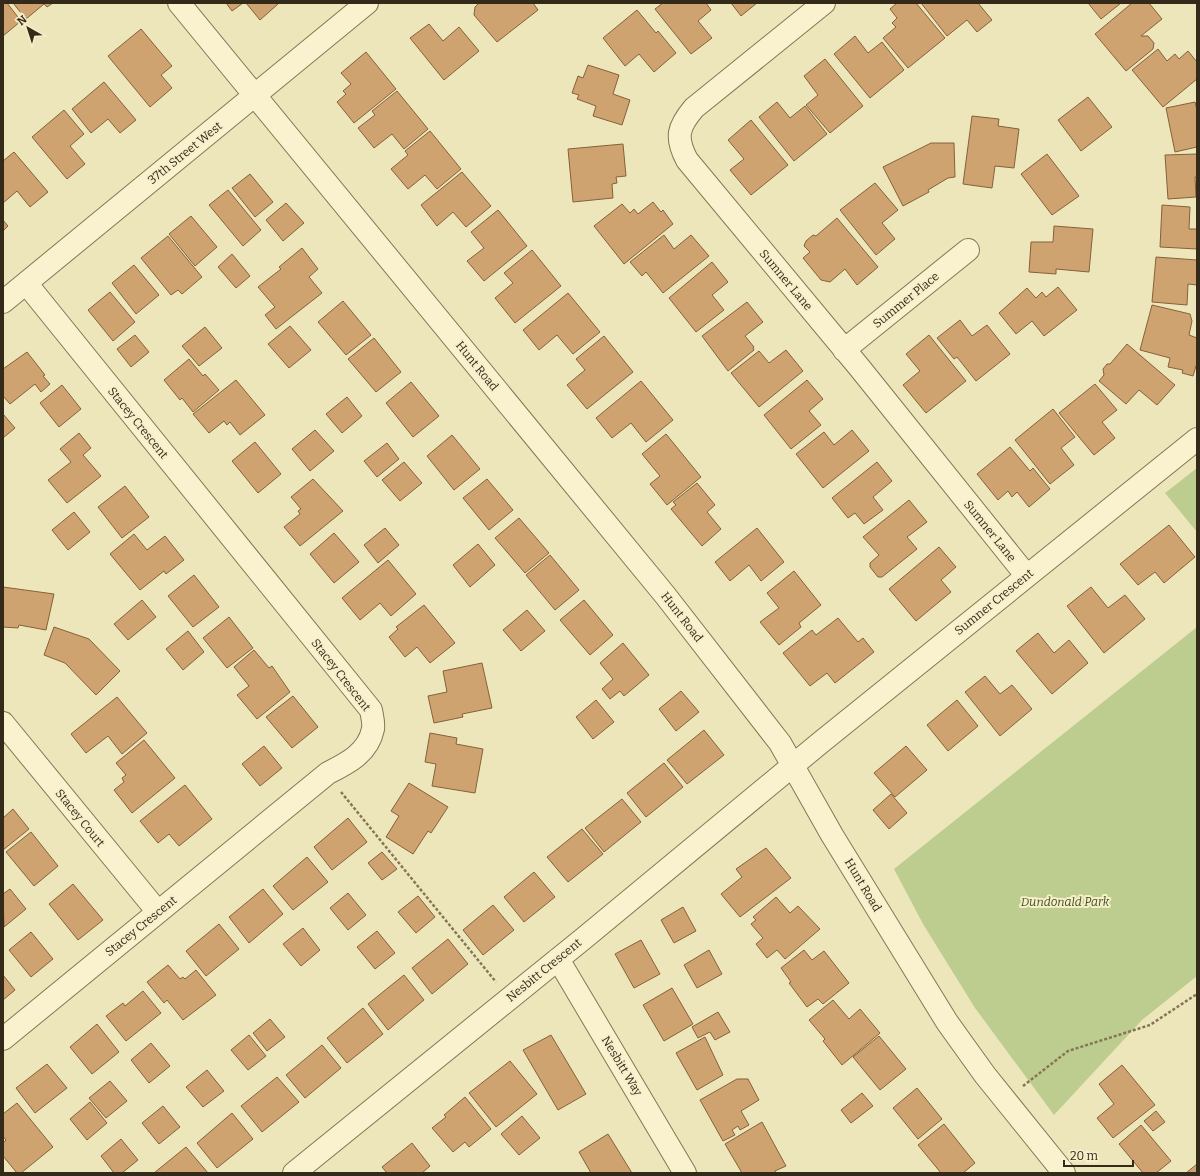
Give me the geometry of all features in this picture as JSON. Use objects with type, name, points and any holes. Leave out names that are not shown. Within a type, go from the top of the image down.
[{"type":"street","name":"Hunt Road","points":[[179,3],[665,595],[780,743],[832,835],[947,1022],[985,1075],[1064,1173]]},
{"type":"street","name":"37th Street West","points":[[3,302],[368,3]]},
{"type":"street","name":"Sumner Lane","points":[[824,3],[694,108],[684,120],[679,133],[680,146],[687,160],[844,350],[1026,575]]},
{"type":"street","name":"Summer Place","points":[[844,350],[968,250]]},
{"type":"street","name":"Stacey Crescent","points":[[3,1039],[328,773],[354,760],[367,745],[374,728],[371,710],[26,284]]},
{"type":"street","name":"Sumner Crescent","points":[[793,766],[1026,575],[1197,439]]},
{"type":"street","name":"Stacey Court","points":[[3,723],[158,912]]},
{"type":"street","name":"Nesbitt Crescent","points":[[294,1173],[793,766]]},
{"type":"street","name":"Nesbitt Way","points":[[558,959],[685,1173]]},
{"type":"path","points":[[341,793],[510,998]]},
{"type":"path","points":[[1027,1084],[1068,1051],[1150,1025],[1197,994]]},
{"type":"green space","points":[[1197,468],[1197,532],[1165,493]]},
{"type":"green space","name":"Dundonald Park","points":[[1197,627],[1197,976],[1142,1020],[1054,1115],[975,1008],[923,924],[894,869]]},
{"type":"building","points":[[3,3],[7,3],[21,21],[3,36]]},
{"type":"building","points":[[13,3],[53,3],[47,7],[44,4],[26,19]]},
{"type":"building","points":[[226,3],[243,3],[232,11]]},
{"type":"building","points":[[246,3],[277,3],[278,4],[260,20]]},
{"type":"building","points":[[479,3],[533,3],[538,10],[497,42],[474,15],[475,7]]},
{"type":"building","points":[[663,3],[706,3],[711,10],[698,21],[712,38],[691,54],[655,9]]},
{"type":"building","points":[[731,3],[757,3],[741,16]]},
{"type":"building","points":[[897,3],[916,3],[945,38],[908,68],[883,38],[896,27],[892,23],[897,18],[890,9]]},
{"type":"building","points":[[921,3],[978,3],[992,20],[977,32],[967,20],[947,36]]},
{"type":"building","points":[[1088,3],[1121,3],[1101,19]]},
{"type":"building","points":[[1132,3],[1149,3],[1162,19],[1141,36],[1148,36],[1154,43],[1153,49],[1126,71],[1095,34]]},
{"type":"building","points":[[637,10],[656,33],[658,31],[676,53],[654,72],[639,54],[625,66],[603,38]]},
{"type":"building","points":[[429,24],[443,41],[459,27],[479,51],[444,80],[410,38]]},
{"type":"building","points":[[141,29],[172,66],[161,75],[172,88],[150,107],[108,56]]},
{"type":"building","points":[[855,36],[868,53],[882,42],[904,70],[870,98],[834,54]]},
{"type":"building","points":[[1158,49],[1167,61],[1175,54],[1179,59],[1188,51],[1197,62],[1197,79],[1163,107],[1132,70]]},
{"type":"building","points":[[366,52],[396,89],[354,123],[337,102],[346,94],[343,91],[351,84],[341,73]]},
{"type":"building","points":[[825,59],[863,106],[830,133],[806,105],[818,95],[804,76]]},
{"type":"building","points":[[588,65],[619,75],[613,94],[630,100],[622,125],[593,116],[596,106],[577,99],[579,95],[572,93],[578,76],[583,78]]},
{"type":"building","points":[[104,82],[136,120],[120,133],[108,119],[91,133],[72,109]]},
{"type":"building","points":[[397,91],[428,129],[404,149],[392,134],[374,148],[358,128],[375,115],[372,111]]},
{"type":"building","points":[[1088,97],[1112,127],[1081,151],[1058,120]]},
{"type":"building","points":[[777,102],[790,118],[805,106],[827,134],[794,161],[759,117]]},
{"type":"building","points":[[1195,102],[1197,110],[1197,147],[1175,152],[1166,108]]},
{"type":"building","points":[[64,110],[84,134],[70,146],[85,164],[67,179],[32,137]]},
{"type":"building","points":[[972,116],[999,119],[998,126],[1019,129],[1014,168],[995,166],[992,188],[963,184]]},
{"type":"building","points":[[751,120],[788,165],[751,195],[730,170],[744,159],[728,140]]},
{"type":"building","points":[[430,131],[461,169],[437,189],[425,175],[408,189],[391,169],[408,155],[405,151]]},
{"type":"building","points":[[931,143],[954,143],[955,177],[948,178],[928,190],[929,192],[903,206],[883,167]]},
{"type":"building","points":[[623,144],[626,176],[616,177],[617,183],[612,184],[613,198],[573,202],[568,149]]},
{"type":"building","points":[[14,152],[48,192],[30,207],[17,191],[3,203],[3,161]]},
{"type":"building","points":[[1047,154],[1079,196],[1052,215],[1021,174]]},
{"type":"building","points":[[1197,154],[1197,177],[1195,177],[1196,197],[1168,199],[1165,155]]},
{"type":"building","points":[[462,172],[491,206],[466,227],[453,212],[437,226],[421,205]]},
{"type":"building","points":[[250,174],[273,202],[255,217],[232,188]]},
{"type":"building","points":[[875,183],[898,210],[882,223],[895,239],[876,255],[840,210]]},
{"type":"building","points":[[228,190],[261,230],[243,246],[209,205]]},
{"type":"building","points":[[653,202],[661,212],[663,210],[673,224],[624,264],[594,226],[622,204],[630,213],[634,209],[638,214]]},
{"type":"building","points":[[286,203],[304,223],[283,241],[266,220]]},
{"type":"building","points":[[1162,205],[1190,207],[1189,229],[1197,229],[1197,249],[1160,247]]},
{"type":"building","points":[[498,210],[527,246],[484,281],[467,261],[484,248],[471,232]]},
{"type":"building","points":[[191,216],[217,247],[195,266],[169,234]]},
{"type":"building","points":[[837,218],[878,267],[857,285],[845,269],[830,282],[821,280],[803,258],[810,252],[804,246],[806,241],[813,235],[816,236]]},
{"type":"building","points":[[3,220],[8,226],[3,231]]},
{"type":"building","points":[[1054,226],[1093,229],[1089,272],[1056,269],[1056,274],[1029,272],[1031,242],[1053,242]]},
{"type":"building","points":[[664,235],[674,249],[691,235],[709,256],[663,293],[646,272],[642,276],[630,262]]},
{"type":"building","points":[[168,236],[202,277],[182,294],[178,290],[171,295],[141,258]]},
{"type":"building","points":[[302,248],[318,269],[309,277],[322,293],[276,329],[265,315],[275,307],[258,287],[281,269],[279,267]]},
{"type":"building","points":[[532,250],[561,286],[515,323],[495,298],[513,283],[504,273]]},
{"type":"building","points":[[232,254],[250,276],[236,288],[218,267]]},
{"type":"building","points":[[1156,257],[1197,260],[1197,285],[1188,284],[1187,305],[1152,302]]},
{"type":"building","points":[[712,262],[728,282],[712,295],[724,310],[696,332],[669,298]]},
{"type":"building","points":[[134,265],[159,295],[136,314],[112,283]]},
{"type":"building","points":[[1058,287],[1077,310],[1044,336],[1032,321],[1016,334],[999,313],[1027,288],[1036,298],[1042,292],[1046,297]]},
{"type":"building","points":[[110,292],[135,322],[113,341],[88,310]]},
{"type":"building","points":[[568,293],[600,332],[573,354],[557,335],[539,350],[523,330]]},
{"type":"building","points":[[343,301],[371,335],[346,355],[318,322]]},
{"type":"building","points":[[747,302],[763,322],[745,336],[754,347],[754,350],[728,371],[702,336]]},
{"type":"building","points":[[1152,305],[1190,314],[1192,321],[1189,335],[1197,338],[1197,363],[1193,376],[1182,373],[1183,370],[1168,367],[1170,358],[1140,350]]},
{"type":"building","points":[[960,320],[972,336],[987,325],[1010,354],[976,381],[957,357],[954,359],[937,338]]},
{"type":"building","points":[[290,326],[311,350],[289,368],[268,344]]},
{"type":"building","points":[[205,327],[222,348],[199,366],[182,346]]},
{"type":"building","points":[[135,335],[149,352],[131,367],[117,349]]},
{"type":"building","points":[[929,335],[966,381],[926,413],[903,385],[920,371],[906,354]]},
{"type":"building","points":[[604,336],[633,372],[587,409],[567,385],[585,370],[576,359]]},
{"type":"building","points":[[374,338],[401,372],[376,392],[348,359]]},
{"type":"building","points":[[1127,344],[1175,385],[1157,405],[1139,390],[1126,404],[1099,381],[1104,375],[1103,369],[1107,364],[1110,364]]},
{"type":"building","points":[[786,350],[803,371],[759,407],[731,373],[759,351],[769,363]]},
{"type":"building","points":[[27,352],[50,384],[41,392],[35,384],[10,404],[3,396],[3,369]]},
{"type":"building","points":[[189,359],[203,376],[205,374],[219,390],[193,412],[182,398],[180,400],[164,380]]},
{"type":"building","points":[[236,380],[265,415],[240,435],[230,422],[227,425],[224,421],[209,433],[193,414]]},
{"type":"building","points":[[807,380],[823,399],[809,411],[821,425],[791,449],[764,415]]},
{"type":"building","points":[[641,381],[673,420],[646,442],[631,423],[612,438],[596,418]]},
{"type":"building","points":[[411,382],[439,416],[413,437],[386,403]]},
{"type":"building","points":[[1095,384],[1117,410],[1102,422],[1115,438],[1094,455],[1059,413]]},
{"type":"building","points":[[62,385],[81,409],[59,427],[40,403]]},
{"type":"building","points":[[347,397],[362,416],[342,433],[326,414]]},
{"type":"building","points":[[1053,409],[1075,437],[1061,448],[1074,465],[1050,484],[1015,440]]},
{"type":"building","points":[[3,414],[15,428],[3,438]]},
{"type":"building","points":[[315,430],[334,451],[310,471],[292,449]]},
{"type":"building","points":[[852,430],[869,451],[823,488],[796,454],[824,432],[834,445]]},
{"type":"building","points":[[79,433],[91,448],[83,455],[101,476],[67,503],[48,480],[71,462],[60,449]]},
{"type":"building","points":[[666,434],[701,477],[667,505],[650,484],[660,476],[642,454]]},
{"type":"building","points":[[452,435],[480,469],[454,490],[427,456]]},
{"type":"building","points":[[255,442],[281,474],[258,493],[232,461]]},
{"type":"building","points":[[387,443],[399,459],[377,477],[364,461]]},
{"type":"building","points":[[1010,447],[1030,471],[1033,468],[1050,489],[1029,507],[1017,492],[1012,497],[1008,491],[998,500],[977,474]]},
{"type":"building","points":[[404,462],[422,483],[400,501],[382,480]]},
{"type":"building","points":[[877,462],[892,481],[873,497],[883,510],[864,524],[855,513],[848,518],[832,498]]},
{"type":"building","points":[[313,479],[343,511],[300,546],[284,527],[300,514],[298,511],[301,509],[291,497]]},
{"type":"building","points":[[487,479],[513,510],[489,530],[463,498]]},
{"type":"building","points":[[697,483],[715,505],[707,512],[721,529],[702,546],[671,509],[676,505],[673,502]]},
{"type":"building","points":[[125,486],[149,517],[122,538],[98,507]]},
{"type":"building","points":[[909,500],[927,522],[907,537],[917,549],[882,577],[878,577],[870,567],[870,563],[879,555],[863,537]]},
{"type":"building","points":[[74,512],[90,532],[68,550],[52,530]]},
{"type":"building","points":[[519,518],[549,553],[525,573],[495,538]]},
{"type":"building","points":[[1169,525],[1195,557],[1164,583],[1155,572],[1138,585],[1120,564]]},
{"type":"building","points":[[385,528],[399,545],[378,563],[364,545]]},
{"type":"building","points":[[757,528],[784,562],[761,581],[749,565],[730,581],[715,562]]},
{"type":"building","points":[[334,533],[359,562],[334,583],[310,554]]},
{"type":"building","points":[[134,534],[147,550],[165,536],[184,560],[166,574],[164,571],[140,590],[110,554]]},
{"type":"building","points":[[478,544],[495,565],[470,587],[453,565]]},
{"type":"building","points":[[939,547],[956,567],[941,580],[951,592],[916,621],[889,589]]},
{"type":"building","points":[[550,555],[579,590],[555,610],[526,575]]},
{"type":"building","points":[[388,560],[416,594],[391,616],[380,603],[360,620],[342,598]]},
{"type":"building","points":[[794,571],[821,605],[799,623],[801,627],[779,645],[760,622],[779,608],[767,593]]},
{"type":"building","points":[[194,575],[219,607],[193,627],[168,596]]},
{"type":"building","points":[[3,587],[54,594],[46,630],[19,625],[18,628],[3,627]]},
{"type":"building","points":[[1091,587],[1108,608],[1125,595],[1145,619],[1104,653],[1067,606]]},
{"type":"building","points":[[142,600],[156,617],[128,640],[114,624]]},
{"type":"building","points":[[584,600],[613,635],[590,655],[560,620]]},
{"type":"building","points":[[424,605],[455,643],[430,663],[417,647],[405,657],[389,637],[398,629],[396,627]]},
{"type":"building","points":[[527,610],[545,631],[521,651],[503,630]]},
{"type":"building","points":[[229,617],[253,648],[227,668],[203,638]]},
{"type":"building","points":[[838,618],[858,642],[863,638],[874,652],[835,683],[827,673],[810,686],[783,653],[812,630],[816,635]]},
{"type":"building","points":[[54,627],[89,639],[120,671],[96,695],[65,663],[44,655]]},
{"type":"building","points":[[188,631],[204,652],[183,670],[166,649]]},
{"type":"building","points":[[1038,633],[1054,653],[1069,640],[1088,663],[1052,694],[1016,651]]},
{"type":"building","points":[[623,643],[649,675],[624,696],[620,691],[610,699],[602,689],[613,679],[600,663]]},
{"type":"building","points":[[254,650],[269,668],[272,666],[290,692],[257,719],[237,695],[249,686],[234,667]]},
{"type":"building","points":[[482,663],[492,708],[462,714],[463,717],[434,723],[428,696],[447,692],[443,671]]},
{"type":"building","points":[[985,676],[1000,694],[1012,685],[1032,709],[1000,736],[965,692]]},
{"type":"building","points":[[681,691],[699,712],[676,731],[659,709]]},
{"type":"building","points":[[293,696],[318,727],[292,748],[266,717]]},
{"type":"building","points":[[117,697],[147,733],[122,754],[108,736],[86,753],[71,734]]},
{"type":"building","points":[[596,700],[614,722],[593,739],[576,717]]},
{"type":"building","points":[[957,700],[978,726],[948,751],[927,725]]},
{"type":"building","points":[[704,730],[724,755],[687,784],[667,760]]},
{"type":"building","points":[[430,733],[457,738],[456,744],[483,749],[475,793],[432,786],[436,764],[425,762]]},
{"type":"building","points":[[144,740],[175,778],[132,813],[114,790],[124,782],[122,778],[126,775],[116,763]]},
{"type":"building","points":[[264,746],[282,768],[260,786],[242,764]]},
{"type":"building","points":[[906,746],[927,770],[895,797],[874,773]]},
{"type":"building","points":[[664,763],[683,787],[646,817],[627,793]]},
{"type":"building","points":[[409,783],[448,807],[431,833],[428,831],[413,854],[386,837],[399,816],[391,811]]},
{"type":"building","points":[[185,785],[212,819],[179,846],[169,834],[158,843],[140,821]]},
{"type":"building","points":[[891,794],[907,813],[889,829],[873,810]]},
{"type":"building","points":[[622,799],[641,822],[604,852],[585,828]]},
{"type":"building","points":[[13,809],[29,829],[3,850],[3,818]]},
{"type":"building","points":[[348,818],[367,842],[332,870],[314,847]]},
{"type":"building","points":[[582,829],[603,854],[568,882],[547,857]]},
{"type":"building","points":[[31,832],[58,866],[34,886],[6,852]]},
{"type":"building","points":[[766,848],[791,878],[740,917],[721,894],[742,877],[736,869]]},
{"type":"building","points":[[382,852],[397,869],[382,880],[368,863]]},
{"type":"building","points":[[307,857],[328,882],[293,910],[273,886]]},
{"type":"building","points":[[534,872],[555,897],[524,922],[504,897]]},
{"type":"building","points":[[73,884],[103,920],[78,940],[49,904]]},
{"type":"building","points":[[10,889],[26,909],[4,927],[3,894]]},
{"type":"building","points":[[263,889],[283,914],[249,943],[229,917]]},
{"type":"building","points":[[348,893],[366,915],[348,930],[330,908]]},
{"type":"building","points":[[418,896],[435,917],[416,933],[398,912]]},
{"type":"building","points":[[776,897],[790,913],[798,906],[820,929],[785,959],[777,950],[767,958],[756,944],[763,938],[751,924],[756,920],[753,917]]},
{"type":"building","points":[[493,905],[514,930],[483,955],[463,930]]},
{"type":"building","points":[[683,907],[696,931],[674,943],[661,920]]},
{"type":"building","points":[[219,924],[239,949],[206,976],[186,951]]},
{"type":"building","points":[[303,928],[320,950],[301,966],[283,944]]},
{"type":"building","points":[[377,931],[395,953],[375,969],[357,947]]},
{"type":"building","points":[[31,932],[53,959],[31,977],[9,950]]},
{"type":"building","points":[[448,939],[468,964],[432,994],[412,968]]},
{"type":"building","points":[[641,940],[660,974],[634,988],[615,954]]},
{"type":"building","points":[[709,950],[722,974],[697,988],[684,965]]},
{"type":"building","points":[[804,950],[812,960],[824,951],[849,983],[823,1004],[818,999],[807,1007],[789,983],[791,982],[781,968]]},
{"type":"building","points":[[168,965],[180,979],[183,977],[185,979],[196,970],[216,995],[183,1020],[167,1000],[164,1003],[147,982]]},
{"type":"building","points":[[3,975],[15,990],[3,1000]]},
{"type":"building","points":[[404,975],[424,1000],[388,1030],[368,1004]]},
{"type":"building","points":[[672,988],[693,1024],[664,1041],[643,1005]]},
{"type":"building","points":[[143,991],[161,1013],[126,1041],[106,1016],[123,1003],[125,1006]]},
{"type":"building","points":[[833,1000],[849,1019],[860,1009],[880,1033],[842,1065],[823,1041],[825,1039],[809,1020]]},
{"type":"building","points":[[363,1008],[383,1034],[347,1063],[327,1038]]},
{"type":"building","points":[[718,1012],[730,1032],[715,1040],[710,1032],[698,1038],[692,1027]]},
{"type":"building","points":[[270,1019],[285,1037],[267,1051],[253,1033]]},
{"type":"building","points":[[97,1024],[119,1052],[92,1074],[70,1047]]},
{"type":"building","points":[[249,1035],[266,1056],[248,1070],[231,1050]]},
{"type":"building","points":[[551,1035],[586,1094],[558,1110],[523,1050]]},
{"type":"building","points":[[879,1036],[906,1069],[880,1090],[853,1057]]},
{"type":"building","points":[[705,1037],[723,1075],[697,1090],[676,1053]]},
{"type":"building","points":[[151,1043],[170,1066],[149,1083],[131,1060]]},
{"type":"building","points":[[322,1045],[341,1068],[305,1098],[286,1075]]},
{"type":"building","points":[[510,1061],[537,1094],[496,1127],[469,1093]]},
{"type":"building","points":[[47,1064],[67,1088],[35,1113],[16,1088]]},
{"type":"building","points":[[1122,1065],[1155,1105],[1113,1138],[1097,1118],[1114,1104],[1099,1084]]},
{"type":"building","points":[[207,1070],[224,1091],[203,1107],[186,1087]]},
{"type":"building","points":[[277,1077],[299,1102],[262,1132],[241,1106]]},
{"type":"building","points":[[737,1079],[748,1079],[759,1100],[741,1111],[749,1125],[740,1130],[738,1126],[732,1130],[735,1135],[723,1141],[700,1100]]},
{"type":"building","points":[[110,1081],[127,1101],[106,1118],[89,1098]]},
{"type":"building","points":[[917,1088],[942,1119],[918,1139],[893,1108]]},
{"type":"building","points":[[862,1093],[873,1106],[851,1123],[841,1110]]},
{"type":"building","points":[[465,1097],[491,1129],[469,1147],[465,1142],[453,1152],[432,1128],[446,1117],[444,1115]]},
{"type":"building","points":[[90,1102],[107,1123],[87,1140],[70,1119]]},
{"type":"building","points":[[17,1103],[53,1147],[21,1173],[17,1173],[3,1156],[3,1143],[6,1140],[3,1136],[3,1114]]},
{"type":"building","points":[[163,1106],[180,1127],[159,1144],[142,1123]]},
{"type":"building","points":[[1156,1111],[1165,1122],[1153,1131],[1144,1121]]},
{"type":"building","points":[[232,1113],[253,1139],[217,1168],[197,1143]]},
{"type":"building","points":[[522,1116],[540,1138],[519,1155],[501,1134]]},
{"type":"building","points":[[762,1122],[786,1166],[775,1171],[776,1173],[742,1173],[725,1144]]},
{"type":"building","points":[[944,1124],[975,1163],[963,1173],[941,1173],[918,1145]]},
{"type":"building","points":[[1141,1125],[1171,1161],[1156,1173],[1143,1173],[1119,1144]]},
{"type":"building","points":[[608,1134],[632,1173],[591,1173],[579,1152]]},
{"type":"building","points":[[121,1139],[138,1160],[122,1173],[114,1173],[101,1156]]},
{"type":"building","points":[[412,1143],[430,1166],[422,1173],[387,1173],[382,1167]]},
{"type":"building","points":[[186,1147],[208,1173],[154,1173]]},
{"type":"building","points":[[1197,1164],[1197,1173],[1186,1173]]}]
